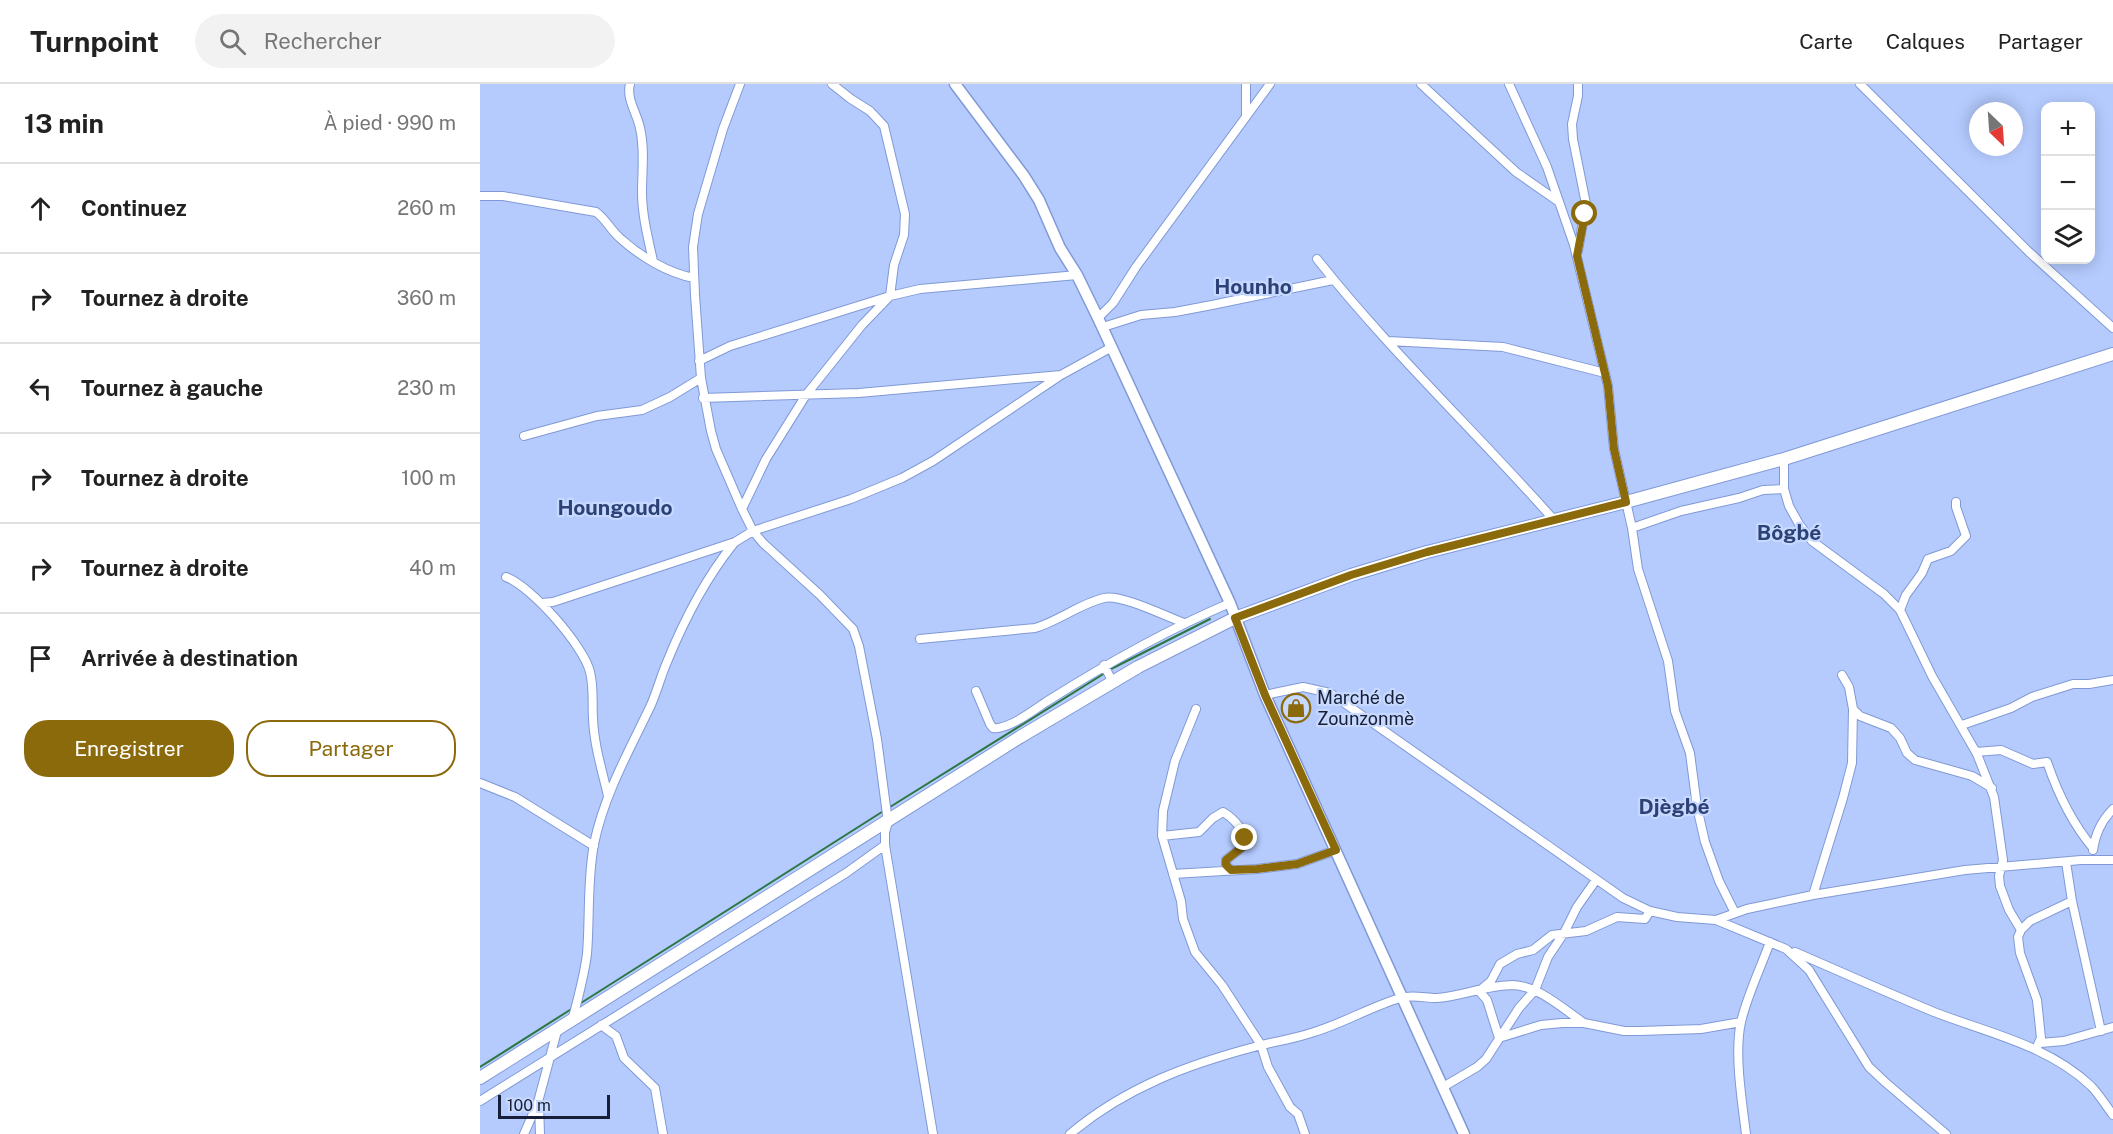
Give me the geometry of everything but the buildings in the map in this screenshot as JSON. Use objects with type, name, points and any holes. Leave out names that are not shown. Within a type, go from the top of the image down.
[{"type":"main road","points":[[480,1078],[888,822],[1108,672],[1235,618],[1341,578],[1427,552],[1784,459],[2113,354]]},
{"type":"street","points":[[630,84],[629,95],[639,119],[642,138],[643,206],[653,261]]},
{"type":"street","points":[[740,84],[723,129],[698,214],[693,247],[703,398],[716,449],[753,531],[853,629],[859,646],[877,739],[888,822],[885,845],[933,1134]]},
{"type":"street","points":[[742,509],[766,459],[806,395],[862,325],[890,296],[894,265],[904,235],[906,222],[884,126],[870,111],[832,84]]},
{"type":"street","points":[[955,84],[1024,176],[1039,200],[1060,248],[1101,322],[1230,603],[1265,695],[1464,1134]]},
{"type":"street","points":[[1246,84],[1246,115]]},
{"type":"street","points":[[1101,322],[1136,267],[1270,84]]},
{"type":"street","points":[[1421,84],[1516,172],[1559,202]]},
{"type":"street","points":[[1509,84],[1546,166],[1577,256],[1605,373],[1614,449],[1632,528],[1638,569],[1668,660],[1675,711],[1690,753],[1697,807],[1706,842],[1719,881],[1735,913]]},
{"type":"street","points":[[1577,256],[1586,204],[1573,139],[1572,124],[1577,104],[1578,84]]},
{"type":"street","points":[[1860,84],[2029,252],[2113,328]]},
{"type":"street","points":[[480,196],[503,196],[596,212],[604,218],[620,239],[675,274],[694,278]]},
{"type":"street","points":[[1317,258],[1333,280],[1388,341],[1554,520]]},
{"type":"street","points":[[699,361],[730,346],[890,296],[943,286],[1077,275]]},
{"type":"street","points":[[1101,322],[1194,309],[1333,280]]},
{"type":"street","points":[[1388,341],[1503,347],[1605,373]]},
{"type":"street","points":[[542,603],[553,602],[735,542],[753,531],[842,502],[902,478],[933,461],[1061,375],[1112,347]]},
{"type":"street","points":[[703,398],[859,393],[1061,375]]},
{"type":"street","points":[[524,436],[597,416],[642,410],[670,397],[701,378]]},
{"type":"street","points":[[1784,459],[1784,489],[1789,506],[1804,532],[1812,541],[1884,594],[1900,610],[1932,676],[1976,752],[1992,788],[2002,854],[1999,876],[2001,891],[2021,930]]},
{"type":"street","points":[[1632,528],[1681,511],[1763,490],[1784,489]]},
{"type":"street","points":[[1900,610],[1906,595],[1922,573],[1928,559],[1950,551],[1966,536],[1956,502]]},
{"type":"street","points":[[572,1021],[583,982],[587,952],[589,882],[594,846],[608,796],[652,702],[666,664],[694,603],[721,559],[735,542]]},
{"type":"street","points":[[506,577],[542,603],[588,664],[593,684],[594,736],[608,796]]},
{"type":"street","points":[[920,639],[1035,628],[1109,597],[1129,601],[1184,623]]},
{"type":"street","points":[[976,691],[990,724],[993,728],[1003,728],[1108,672],[1184,623],[1230,603]]},
{"type":"street","points":[[1813,895],[1852,763],[1853,709],[1849,687],[1842,675]]},
{"type":"street","points":[[1962,725],[2005,710],[2032,697],[2073,684],[2113,680]]},
{"type":"street","points":[[1265,695],[1303,687],[1330,693],[1623,898],[1650,911],[1677,917],[1716,920],[1935,1012],[2038,1046],[2093,1088],[2113,1115]]},
{"type":"street","points":[[1196,709],[1175,761],[1163,812],[1162,836],[1181,901],[1182,919],[1195,952],[1222,986],[1261,1045],[1268,1067],[1290,1107],[1298,1114],[1305,1134]]},
{"type":"street","points":[[1853,709],[1860,716],[1891,728],[1900,738],[1907,753],[1915,760],[1972,776],[1992,788]]},
{"type":"street","points":[[1976,752],[2001,750],[2033,764],[2047,762],[2056,790],[2064,805],[2080,832],[2093,848]]},
{"type":"street","points":[[480,783],[515,797],[594,846]]},
{"type":"street","points":[[2093,860],[2093,848],[2101,825],[2113,809]]},
{"type":"street","points":[[1162,836],[1199,832],[1223,812],[1234,819],[1245,838],[1245,845],[1226,860],[1226,865],[1231,870]]},
{"type":"street","points":[[480,1101],[846,873],[885,845]]},
{"type":"street","points":[[1173,874],[1297,864],[1336,850]]},
{"type":"street","points":[[1716,920],[1735,913],[1813,895],[1965,870],[2066,861],[2113,860]]},
{"type":"street","points":[[2066,861],[2072,901],[2101,1031]]},
{"type":"street","points":[[1443,1087],[1486,1059],[1520,1008],[1535,990],[1548,957],[1577,907],[1596,880]]},
{"type":"street","points":[[2038,1046],[2041,1032],[2037,1000],[2018,938],[2021,930],[2047,912],[2072,901]]},
{"type":"street","points":[[1499,1038],[1492,1011],[1487,1000],[1479,991],[1491,981],[1500,964],[1517,954],[1533,950],[1552,935],[1586,931],[1617,917],[1645,919],[1650,911]]},
{"type":"street","points":[[1746,1134],[1740,1083],[1741,1022],[1770,942]]},
{"type":"street","points":[[1786,949],[1809,970],[1869,1067],[1946,1134]]},
{"type":"street","points":[[1533,950],[1548,957]]},
{"type":"street","points":[[1070,1134],[1096,1114],[1149,1084],[1186,1067],[1312,1033],[1403,997],[1438,998],[1483,988],[1514,985],[1535,990],[1584,1023]]},
{"type":"street","points":[[1499,1038],[1541,1026],[1562,1023],[1584,1023],[1624,1031],[1640,1031],[1701,1029],[1741,1022]]},
{"type":"street","points":[[601,1025],[616,1036],[624,1058],[655,1088],[663,1134]]},
{"type":"street","points":[[2038,1046],[2113,1027]]},
{"type":"street","points":[[525,1134],[538,1102],[557,1031]]},
{"type":"street","points":[[538,1102],[540,1134]]},
{"type":"waterway","points":[[890,807],[1113,668],[1210,619]]},
{"type":"waterway","points":[[581,1003],[885,810]]},
{"type":"waterway","points":[[480,1067],[573,1008]]},
{"type":"place","name":"Marché de Zounzonmè","points":[[1296,708]]},
{"type":"district","name":"Hounho","points":[[1253,287]]},
{"type":"district","name":"Houngoudo","points":[[615,508]]},
{"type":"district","name":"Bôgbé","points":[[1789,533]]},
{"type":"district","name":"Djègbé","points":[[1674,807]]},
{"type":"route","points":[[1245,838],[1245,845],[1226,860],[1226,865],[1231,870],[1297,864],[1336,850],[1265,695],[1235,618],[1310,589],[1427,552],[1626,502],[1614,449],[1608,386],[1577,256],[1585,214]]}]
